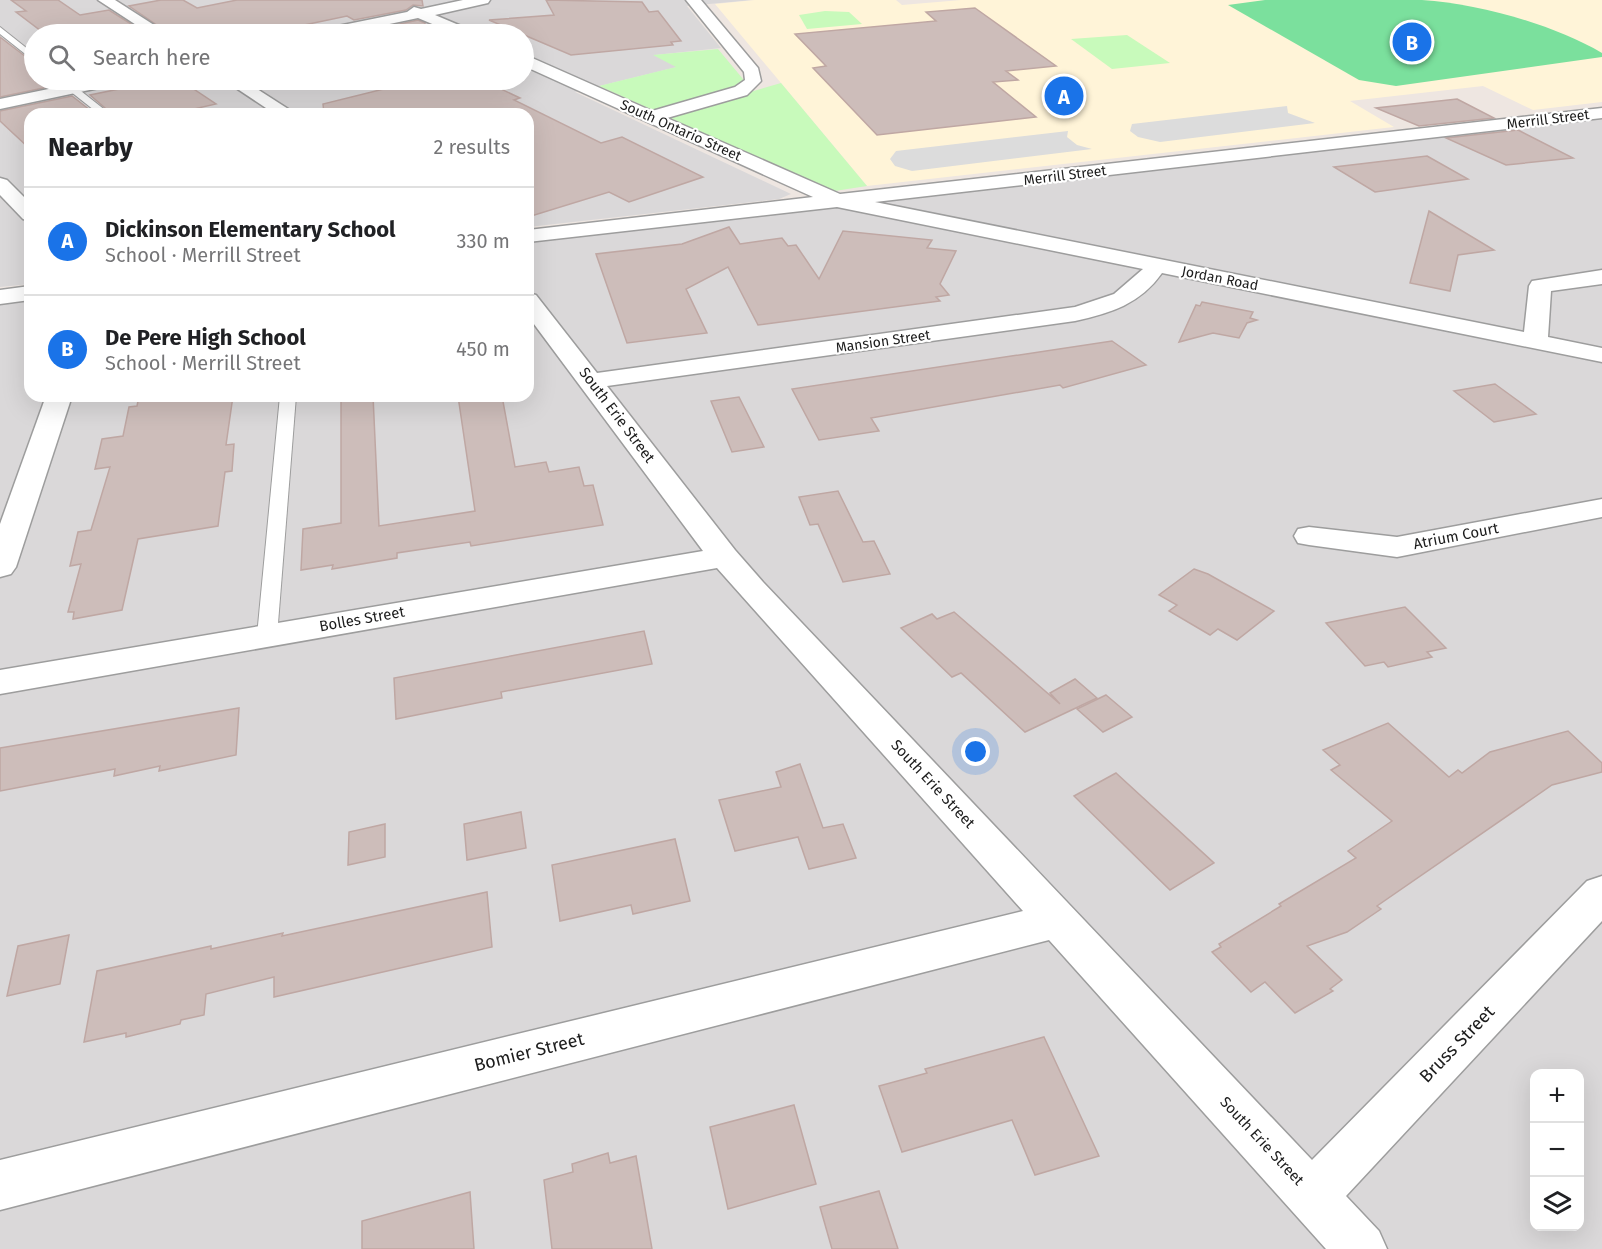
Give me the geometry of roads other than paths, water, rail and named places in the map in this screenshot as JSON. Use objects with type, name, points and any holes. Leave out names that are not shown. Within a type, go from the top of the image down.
[{"type":"street","points":[[105,0],[144,24]]},
{"type":"street","points":[[372,24],[483,0]]},
{"type":"street","points":[[650,117],[741,91],[753,81],[752,71],[693,0]]},
{"type":"street","points":[[400,4],[444,24]]},
{"type":"street","name":"South Ontario Street","points":[[534,65],[838,201]]},
{"type":"street","points":[[0,104],[46,90]]},
{"type":"street","points":[[248,90],[277,108]]},
{"type":"street","name":"Merrill Street","points":[[534,235],[1602,113]]},
{"type":"street","points":[[0,184],[24,209]]},
{"type":"street","points":[[924,219],[955,187]]},
{"type":"street","name":"Jordan Road","points":[[838,201],[1602,356]]},
{"type":"street","name":"Mansion Street","points":[[591,381],[1075,314],[1101,308],[1134,293],[1147,281],[1157,266]]},
{"type":"street","points":[[1535,342],[1540,286],[1602,277]]},
{"type":"street","points":[[0,297],[24,294]]},
{"type":"street","name":"South Erie Street","points":[[534,308],[724,556],[1361,1249]]},
{"type":"street","points":[[0,567],[57,402]]},
{"type":"street","name":"Atrium Court","points":[[1309,536],[1397,547],[1602,508]]},
{"type":"street","name":"Bolles Street","points":[[0,682],[724,556]]},
{"type":"street","name":"Bruss Street","points":[[1312,1196],[1602,892]]},
{"type":"street","name":"Bomier Street","points":[[0,1185],[1059,920]]},
{"type":"lane","points":[[0,30],[24,50]]},
{"type":"lane","points":[[74,90],[97,108]]},
{"type":"lane","points":[[267,636],[287,402]]},
{"type":"place","name":"De Pere High School","points":[[1412,42]]},
{"type":"place","name":"Dickinson Elementary School","points":[[1064,96]]}]
